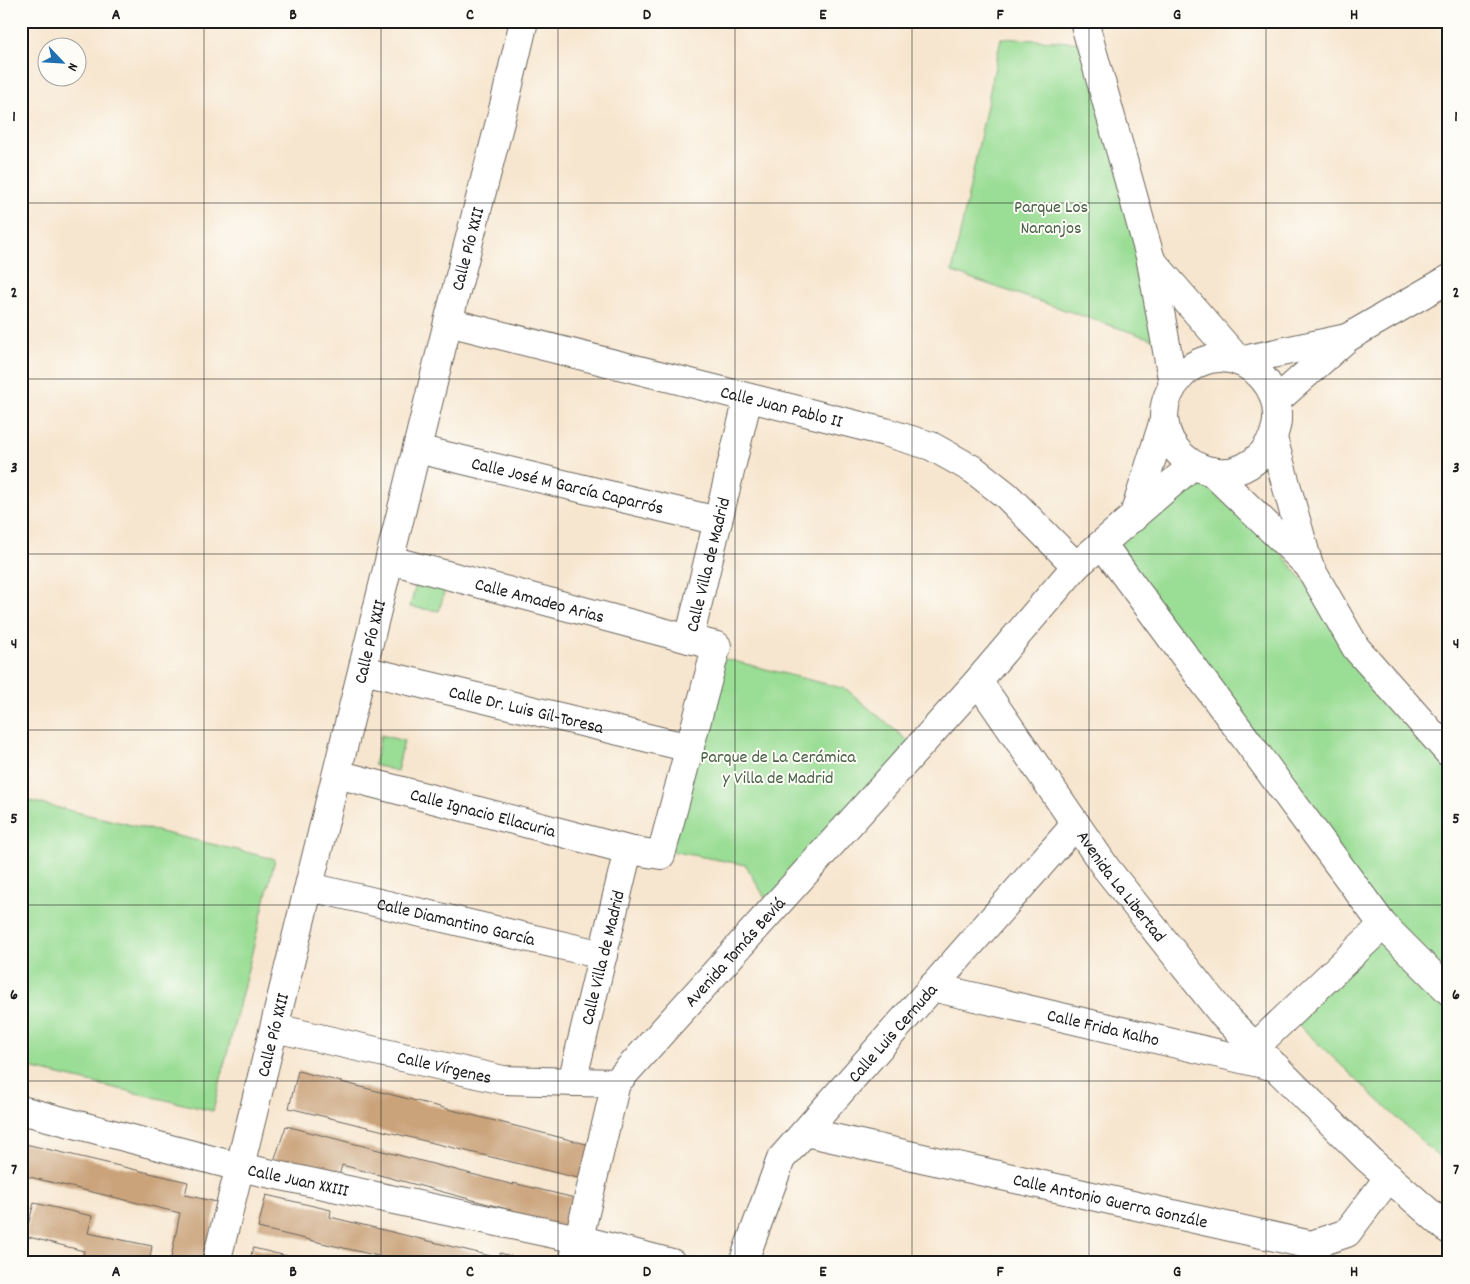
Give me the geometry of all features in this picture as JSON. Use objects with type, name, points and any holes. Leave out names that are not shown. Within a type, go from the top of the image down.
[{"type":"street","name":"Calle Pío XXII","points":[[216,1263],[524,21]]},
{"type":"street","points":[[1084,21],[1151,260],[1173,384]]},
{"type":"street","points":[[1151,260],[1239,361]]},
{"type":"street","points":[[1276,401],[1347,338],[1449,279]]},
{"type":"street","name":"Calle Juan Pablo II","points":[[448,322],[884,432],[931,446],[974,470],[1007,496],[1076,566]]},
{"type":"street","points":[[1239,361],[1347,338]]},
{"type":"street","points":[[978,681],[1076,566],[1133,518],[1202,468],[1230,471],[1247,465],[1262,454],[1273,438],[1277,420],[1276,401],[1268,384],[1256,370],[1239,361],[1221,358],[1202,361],[1186,370],[1173,384],[1166,401],[1164,420],[1133,518]]},
{"type":"street","name":"Calle Villa de Madrid","points":[[572,1082],[628,850],[661,855],[690,748],[716,646],[689,639],[748,398]]},
{"type":"street","points":[[1164,420],[1169,438],[1179,454],[1202,468],[1309,566]]},
{"type":"street","points":[[1273,438],[1309,566],[1356,648],[1449,753]]},
{"type":"street","name":"Calle José M García Caparrós","points":[[417,449],[718,522]]},
{"type":"street","points":[[1102,544],[1383,925],[1449,991]]},
{"type":"street","name":"Calle Amadeo Arias","points":[[390,560],[689,639]]},
{"type":"street","name":"Calle Dr. Luis Gil-Toresa","points":[[363,670],[690,748]]},
{"type":"street","name":"Avenida La Libertad","points":[[978,681],[1106,868],[1218,1008],[1368,1159],[1449,1230]]},
{"type":"street","name":"Avenida Tomás Beviá","points":[[575,1251],[616,1083],[978,681]]},
{"type":"street","name":"Calle Ignacio Ellacuria","points":[[338,774],[628,850]]},
{"type":"street","name":"Calle Luis Cernuda","points":[[743,1263],[781,1159],[1076,824]]},
{"type":"street","name":"Calle Diamantino García","points":[[310,887],[603,956]]},
{"type":"street","points":[[1255,1047],[1383,925]]},
{"type":"street","name":"Calle Frida Kalho","points":[[932,988],[1276,1067]]},
{"type":"street","name":"Calle Vírgenes","points":[[275,1028],[503,1080],[616,1083]]},
{"type":"street","name":"Calle Juan XXIII","points":[[21,1110],[575,1251],[672,1263]]},
{"type":"street","name":"Calle Antonio Guerra Gonzále","points":[[806,1132],[1311,1245],[1347,1233],[1389,1177]]},
{"type":"green space","name":"Parque Los Naranjos","points":[[1001,38],[1090,43],[1166,344],[952,272]]},
{"type":"green space","points":[[1193,465],[1211,471],[1449,753],[1449,1167],[1288,1015],[1383,925],[1102,544]]},
{"type":"green space","points":[[420,568],[448,579],[439,611],[410,607]]},
{"type":"green space","name":"Parque de La Cerámica y Villa de Madrid","points":[[714,656],[846,689],[913,745],[772,910],[746,865],[665,850]]},
{"type":"green space","points":[[381,735],[404,741],[397,771],[374,765]]},
{"type":"green space","points":[[21,799],[275,859],[213,1111],[21,1066]]},
{"type":"building","points":[[298,1071],[594,1146],[586,1180],[289,1108]]},
{"type":"building","points":[[286,1126],[514,1185],[513,1183],[579,1199],[571,1233],[505,1218],[507,1209],[342,1165],[338,1179],[274,1161]]},
{"type":"building","points":[[21,1143],[188,1182],[185,1195],[217,1202],[204,1263],[170,1263],[180,1213],[21,1175]]},
{"type":"building","points":[[266,1195],[331,1210],[330,1217],[499,1258],[500,1253],[534,1263],[408,1263],[258,1228]]},
{"type":"building","points":[[34,1203],[92,1216],[88,1233],[152,1246],[149,1263],[81,1263],[84,1251],[25,1236]]},
{"type":"building","points":[[253,1248],[312,1262],[312,1263],[249,1263]]}]
